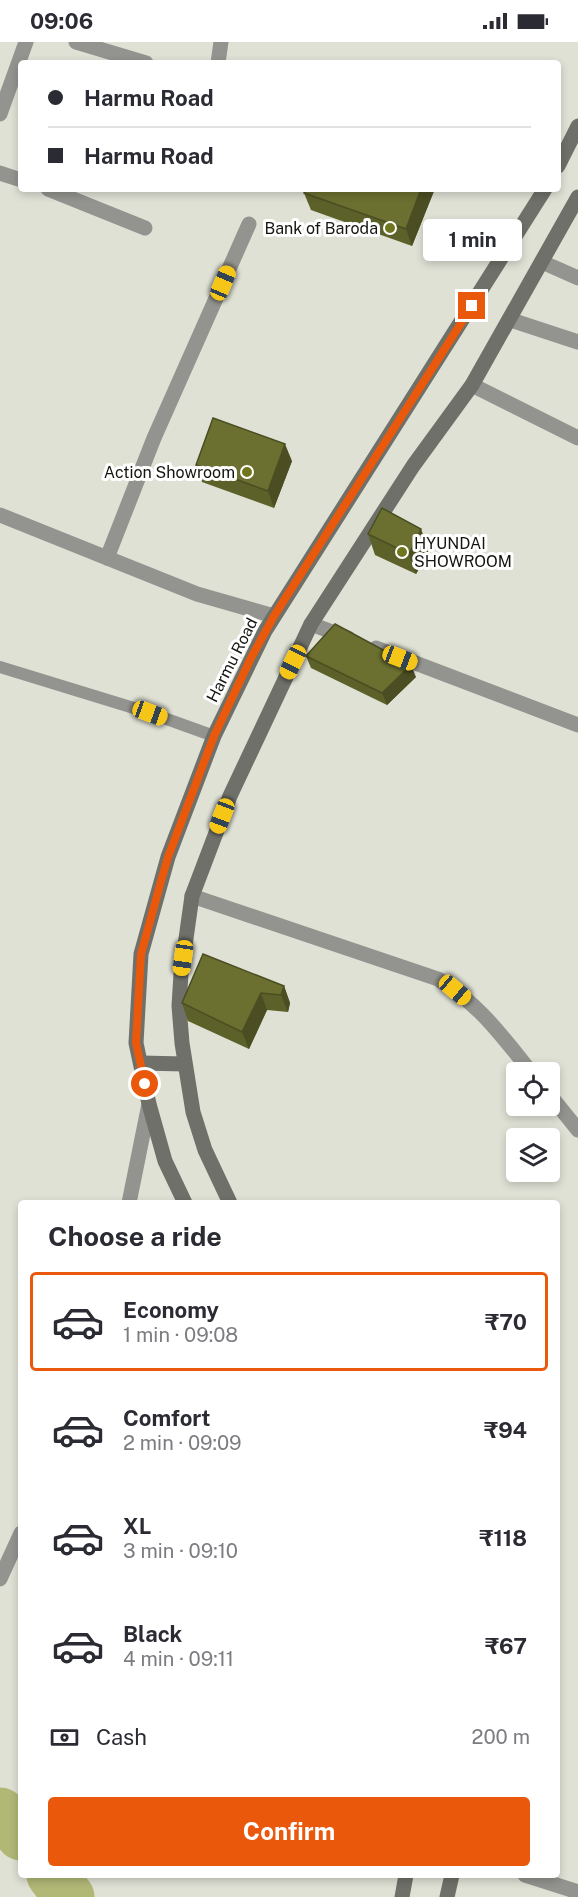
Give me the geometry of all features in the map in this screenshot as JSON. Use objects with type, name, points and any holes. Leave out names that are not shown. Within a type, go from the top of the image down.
[{"type":"main road","points":[[561,160],[578,126]]},
{"type":"main road","name":"Harmu Road","points":[[184,1200],[165,1161],[149,1104],[136,1043],[141,954],[168,857],[214,736],[274,616],[543,192]]},
{"type":"main road","points":[[229,1200],[205,1150],[196,1122],[185,1064],[179,1006],[192,896],[230,796],[311,624],[413,466],[472,385],[511,320],[578,197]]},
{"type":"main road","points":[[141,1063],[185,1064]]},
{"type":"main road","points":[[402,1897],[405,1878]]},
{"type":"main road","points":[[447,1897],[451,1878]]},
{"type":"street","points":[[22,60],[26,42]]},
{"type":"street","points":[[76,42],[136,60]]},
{"type":"street","points":[[218,60],[221,42]]},
{"type":"street","points":[[0,114],[15,91]]},
{"type":"street","points":[[0,173],[18,179]]},
{"type":"street","points":[[55,192],[145,228]]},
{"type":"street","points":[[107,558],[154,438],[249,224]]},
{"type":"street","points":[[542,262],[578,278]]},
{"type":"street","points":[[511,320],[578,342]]},
{"type":"street","points":[[472,385],[578,438]]},
{"type":"street","points":[[0,515],[197,594],[274,616]]},
{"type":"street","points":[[311,624],[578,725]]},
{"type":"street","points":[[192,896],[438,979],[486,1016],[523,1062]]},
{"type":"street","points":[[130,1200],[149,1104]]},
{"type":"street","points":[[560,1108],[578,1130]]},
{"type":"street","points":[[0,1579],[18,1540]]},
{"type":"street","points":[[534,1878],[578,1892]]},
{"type":"lane","points":[[0,667],[150,713],[214,736]]},
{"type":"building","points":[[304,192],[420,192],[406,229]]},
{"type":"building","name":"Action Showroom","points":[[213,418],[285,444],[268,491],[196,465]]},
{"type":"building","points":[[382,508],[421,529],[409,554],[368,534]]},
{"type":"building","points":[[335,624],[411,665],[382,693],[306,656]]},
{"type":"building","points":[[203,954],[284,986],[281,995],[261,993],[242,1032],[182,1003]]},
{"type":"waterway","points":[[0,1813],[10,1820],[18,1831]]},
{"type":"waterway","points":[[54,1878],[69,1897]]},
{"type":"place","name":"Bank of Baroda","points":[[390,228]]},
{"type":"place","name":"Action Showroom","points":[[247,472]]},
{"type":"place","name":"HYUNDAI SHOWROOM","points":[[402,552]]},
{"type":"route","points":[[145,1084],[136,1043],[141,954],[168,857],[214,736],[265,631],[472,306]]}]
